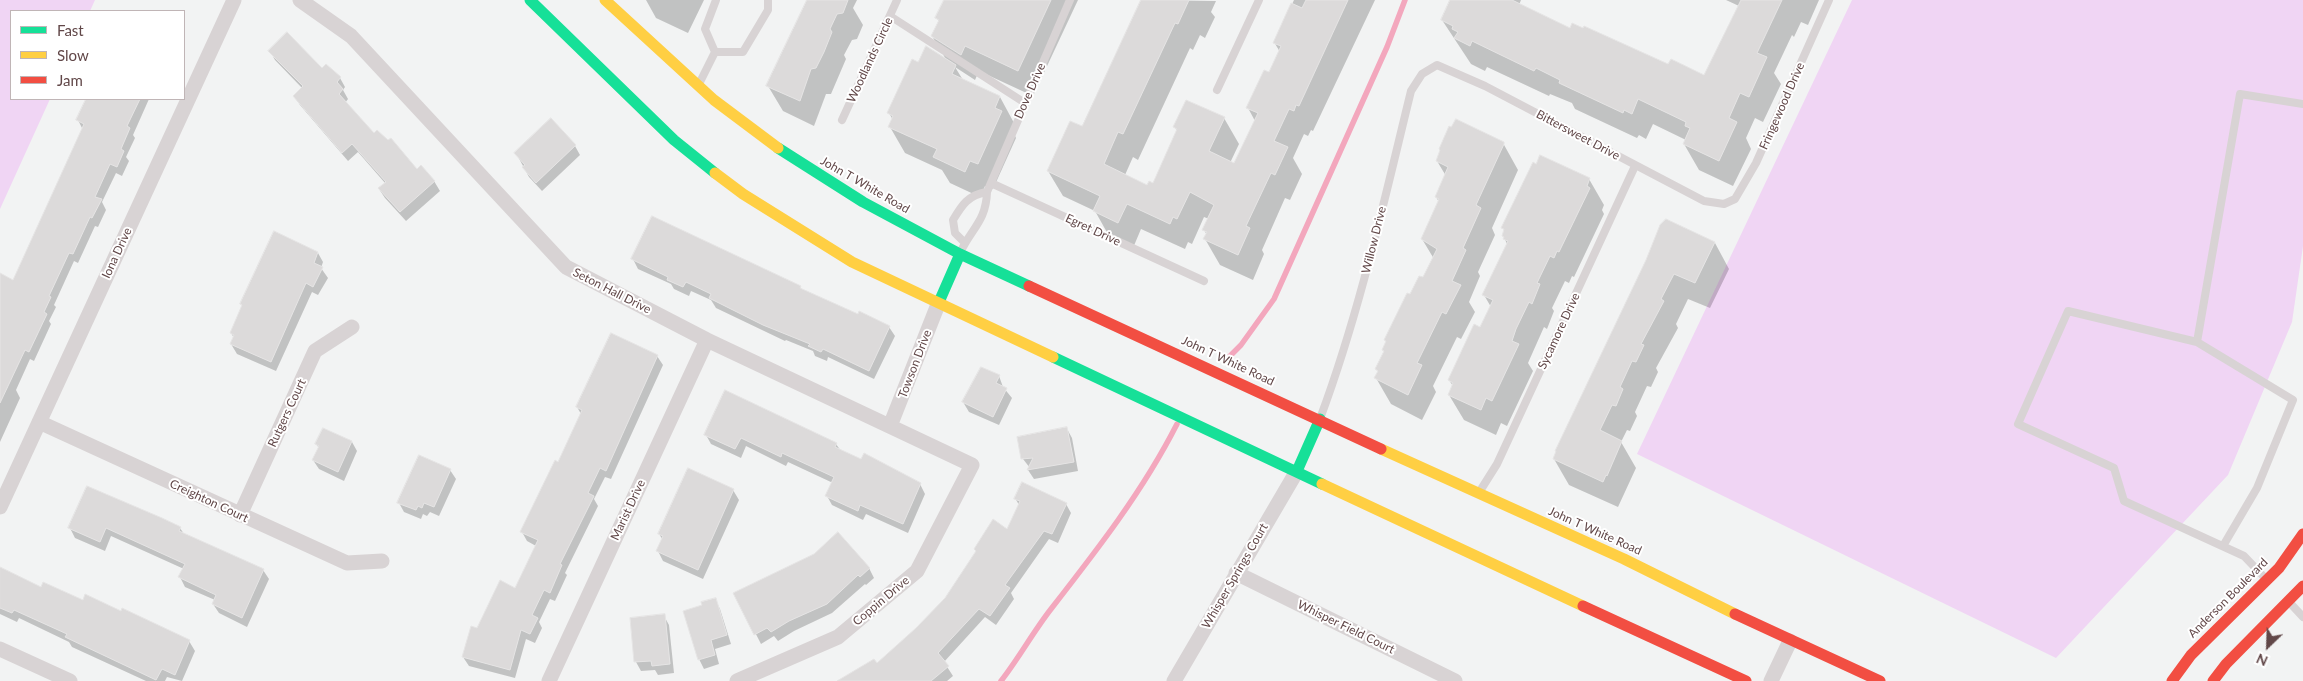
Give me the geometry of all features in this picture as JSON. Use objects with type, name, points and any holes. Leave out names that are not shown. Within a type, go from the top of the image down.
[{"type":"main road","points":[[530,0],[674,140],[706,167],[743,194],[852,262],[1296,470],[1453,546],[1746,681]]},
{"type":"main road","name":"John T White Road","points":[[605,0],[698,86],[737,117],[798,161],[863,202],[1478,494],[1624,559],[1790,641],[1880,681]]},
{"type":"main road","points":[[939,302],[963,248]]},
{"type":"main road","points":[[1296,470],[1320,419]]},
{"type":"main road","name":"Anderson Boulevard","points":[[2213,681],[2278,591],[2295,548],[2303,534]]},
{"type":"main road","name":"Anderson Boulevard","points":[[2172,681],[2191,655],[2278,591],[2303,586]]},
{"type":"street","name":"Iona Drive","points":[[0,507],[234,0]]},
{"type":"street","name":"Seton Hall Drive","points":[[300,0],[351,36],[566,267],[707,340],[972,465]]},
{"type":"street","name":"Towson Drive","points":[[890,426],[939,302]]},
{"type":"street","name":"Rutgers Court","points":[[240,515],[315,351],[352,327]]},
{"type":"street","name":"Marist Drive","points":[[549,681],[707,340]]},
{"type":"street","name":"Creighton Court","points":[[39,422],[347,563],[382,561]]},
{"type":"street","name":"Coppin Drive","points":[[737,681],[838,637],[917,571],[972,465]]},
{"type":"street","name":"Whisper Springs Court","points":[[1174,681],[1296,470]]},
{"type":"street","name":"Whisper Field Court","points":[[1236,573],[1446,679]]},
{"type":"street","points":[[1771,681],[1790,641]]},
{"type":"street","points":[[0,649],[70,681]]},
{"type":"lane","points":[[715,52],[705,29],[716,0]]},
{"type":"lane","points":[[715,52],[743,52],[768,10],[768,0]]},
{"type":"lane","name":"Woodlands Circle","points":[[842,120],[898,0]]},
{"type":"lane","name":"Dove Drive","points":[[991,183],[1070,0]]},
{"type":"lane","points":[[1217,90],[1259,0]]},
{"type":"lane","name":"Fringewood Drive","points":[[1724,204],[1735,199],[1756,163],[1829,0]]},
{"type":"lane","points":[[890,16],[1025,103]]},
{"type":"lane","points":[[698,86],[715,52]]},
{"type":"lane","name":"Bittersweet Drive","points":[[1432,67],[1437,65],[1484,86],[1704,201],[1724,204]]},
{"type":"lane","name":"Willow Drive","points":[[1320,419],[1342,359],[1363,285],[1411,91],[1422,74],[1432,67]]},
{"type":"lane","points":[[2197,342],[2240,94],[2303,104]]},
{"type":"lane","name":"Sycamore Drive","points":[[1478,494],[1497,464],[1635,166]]},
{"type":"lane","points":[[987,192],[979,193],[965,200],[953,220],[955,233],[963,248],[975,232],[987,205],[987,192],[991,183]]},
{"type":"lane","name":"Egret Drive","points":[[991,183],[1204,281]]},
{"type":"lane","points":[[2223,546],[2257,488],[2293,400],[2197,342],[2068,311],[2018,424],[2114,468],[2124,501],[2244,556],[2303,616]]},
{"type":"shaded area","points":[[0,0],[95,0],[90,10],[10,10],[10,100],[50,100],[0,209]]},
{"type":"shaded area","points":[[1852,0],[2303,0],[2303,246],[2292,322],[2228,475],[2056,658],[1637,454]]},
{"type":"building","points":[[807,0],[848,0],[843,13],[837,14],[830,29],[832,32],[824,52],[816,68],[811,69],[800,101],[766,86]]},
{"type":"building","points":[[944,0],[1051,0],[1018,71],[965,46],[961,55],[931,36],[939,20],[935,18]]},
{"type":"building","points":[[1141,0],[1189,0],[1178,24],[1175,23],[1123,134],[1118,132],[1104,164],[1147,185],[1149,181],[1153,183],[1177,129],[1173,127],[1186,100],[1225,117],[1209,151],[1234,163],[1258,113],[1246,108],[1264,70],[1269,72],[1281,46],[1273,43],[1291,3],[1302,8],[1306,0],[1348,0],[1299,106],[1296,105],[1294,111],[1289,109],[1274,141],[1288,147],[1275,175],[1271,173],[1246,226],[1250,228],[1238,255],[1203,239],[1207,232],[1202,230],[1214,205],[1190,192],[1177,219],[1173,217],[1170,224],[1127,204],[1118,223],[1093,211],[1100,196],[1047,171],[1070,121],[1082,126]]},
{"type":"building","points":[[1450,0],[1512,0],[1570,28],[1572,23],[1583,28],[1584,26],[1668,64],[1671,59],[1704,75],[1741,0],[1782,0],[1757,53],[1767,57],[1749,97],[1740,93],[1729,118],[1737,122],[1719,161],[1683,144],[1690,128],[1685,126],[1686,122],[1638,99],[1632,114],[1624,110],[1623,113],[1559,83],[1560,80],[1536,68],[1534,71],[1472,41],[1470,46],[1454,38],[1458,32],[1452,29],[1453,26],[1441,20]]},
{"type":"building","points":[[287,32],[322,68],[326,64],[341,77],[337,82],[343,89],[339,94],[374,133],[377,130],[388,140],[391,138],[417,169],[421,165],[435,181],[400,212],[378,188],[386,182],[352,144],[342,153],[293,96],[303,86],[268,51]]},
{"type":"building","points":[[926,46],[956,65],[952,74],[1000,96],[995,108],[1002,111],[978,164],[970,161],[965,172],[933,157],[937,149],[888,127],[893,116],[887,113],[912,59],[918,62]]},
{"type":"building","points":[[86,100],[140,100],[127,126],[130,128],[121,149],[124,151],[117,167],[110,164],[95,197],[102,199],[92,218],[90,217],[73,254],[69,253],[49,296],[51,297],[44,312],[47,314],[29,352],[25,350],[0,403],[0,273],[13,280],[84,124],[76,120]]},
{"type":"building","points":[[551,118],[576,145],[536,183],[522,167],[525,165],[514,153]]},
{"type":"building","points":[[1456,119],[1504,142],[1504,144],[1476,205],[1481,208],[1463,248],[1466,250],[1452,281],[1461,285],[1446,314],[1442,312],[1417,363],[1422,365],[1408,395],[1374,378],[1378,371],[1375,369],[1384,351],[1382,350],[1386,341],[1384,340],[1407,293],[1410,294],[1419,276],[1423,277],[1437,249],[1421,239],[1439,199],[1435,197],[1448,167],[1436,161],[1439,149],[1449,126],[1451,127]]},
{"type":"building","points":[[1540,155],[1590,178],[1587,186],[1590,188],[1559,252],[1557,251],[1554,258],[1550,256],[1537,283],[1540,284],[1532,304],[1529,302],[1516,329],[1512,341],[1519,344],[1492,401],[1486,398],[1481,410],[1448,395],[1453,383],[1448,380],[1474,324],[1480,327],[1493,300],[1482,295],[1508,241],[1503,239],[1504,229],[1501,228],[1533,162],[1536,164]]},
{"type":"building","points":[[652,216],[801,286],[800,288],[858,314],[859,311],[890,326],[869,371],[823,349],[821,352],[808,346],[810,344],[763,325],[709,298],[711,294],[686,282],[683,287],[667,280],[668,277],[631,259]]},
{"type":"building","points":[[1666,219],[1715,242],[1695,283],[1674,274],[1661,299],[1664,301],[1641,344],[1644,345],[1636,362],[1632,361],[1620,387],[1623,389],[1616,406],[1612,405],[1600,430],[1622,441],[1603,482],[1553,459],[1555,451],[1646,260],[1660,225]]},
{"type":"building","points":[[274,231],[318,252],[314,263],[323,267],[313,287],[306,283],[271,362],[230,344],[234,335],[230,333],[242,305],[240,304]]},
{"type":"building","points":[[611,333],[658,355],[606,471],[600,468],[588,493],[594,496],[560,564],[562,565],[550,593],[544,590],[532,615],[538,618],[530,634],[521,630],[510,670],[462,657],[471,626],[477,628],[500,580],[515,588],[538,540],[520,532],[555,460],[558,462],[582,410],[576,407]]},
{"type":"building","points":[[981,367],[1000,375],[996,383],[1007,388],[993,417],[962,402]]},
{"type":"building","points":[[725,390],[837,443],[835,447],[861,459],[864,453],[921,483],[903,524],[860,505],[858,511],[825,496],[834,477],[782,453],[781,457],[741,438],[735,449],[704,435]]},
{"type":"building","points":[[1067,427],[1074,462],[1027,470],[1033,458],[1021,459],[1017,437]]},
{"type":"building","points":[[323,428],[352,441],[338,472],[312,460],[319,446],[315,444]]},
{"type":"building","points":[[419,455],[451,469],[434,507],[424,503],[422,508],[418,506],[416,510],[397,503]]},
{"type":"building","points":[[688,468],[734,489],[698,570],[656,551],[663,536],[658,534]]},
{"type":"building","points":[[1022,482],[1067,503],[1052,534],[1044,531],[1005,585],[1010,588],[990,616],[979,609],[938,653],[949,666],[931,681],[837,681],[874,659],[877,663],[916,628],[945,598],[976,551],[974,549],[993,519],[1007,529],[1020,501],[1014,499]]},
{"type":"building","points":[[87,486],[162,518],[181,527],[179,531],[264,569],[242,618],[212,604],[216,595],[178,577],[185,564],[106,528],[100,542],[68,528]]},
{"type":"building","points":[[838,532],[870,568],[860,577],[858,575],[827,604],[789,621],[771,632],[767,628],[754,635],[733,593],[814,554]]},
{"type":"building","points":[[0,567],[41,587],[43,582],[83,600],[85,594],[121,611],[122,608],[190,640],[175,675],[162,669],[156,680],[65,637],[67,634],[14,610],[12,613],[0,608]]},
{"type":"building","points":[[716,598],[727,635],[711,640],[715,655],[698,660],[683,611],[702,605],[701,602]]},
{"type":"building","points":[[665,614],[670,664],[652,666],[651,661],[634,662],[630,618]]},
{"type":"waterway","points":[[1227,359],[1241,345],[1274,299],[1387,47],[1405,0]]},
{"type":"waterway","points":[[1001,681],[1044,618],[1102,542],[1134,496],[1164,449],[1177,424]]},
{"type":"traffic: fast","points":[[530,0],[674,140],[715,173]]},
{"type":"traffic: fast","points":[[778,148],[863,202],[960,254],[1029,286]]},
{"type":"traffic: fast","points":[[939,302],[960,254]]},
{"type":"traffic: fast","points":[[1053,357],[1322,484]]},
{"type":"traffic: fast","points":[[1297,471],[1320,419]]},
{"type":"traffic: slow","points":[[605,0],[714,100],[778,148]]},
{"type":"traffic: slow","points":[[715,173],[743,194],[852,262],[1053,357]]},
{"type":"traffic: slow","points":[[1381,449],[1624,559],[1735,614]]},
{"type":"traffic: slow","points":[[1322,484],[1583,606]]},
{"type":"traffic: jam","points":[[1029,286],[1381,449]]},
{"type":"traffic: jam","points":[[2172,681],[2191,655],[2279,568],[2303,534]]},
{"type":"traffic: jam","points":[[2213,681],[2226,664],[2303,586]]},
{"type":"traffic: jam","points":[[1583,606],[1746,681]]},
{"type":"traffic: jam","points":[[1735,614],[1880,681]]}]
